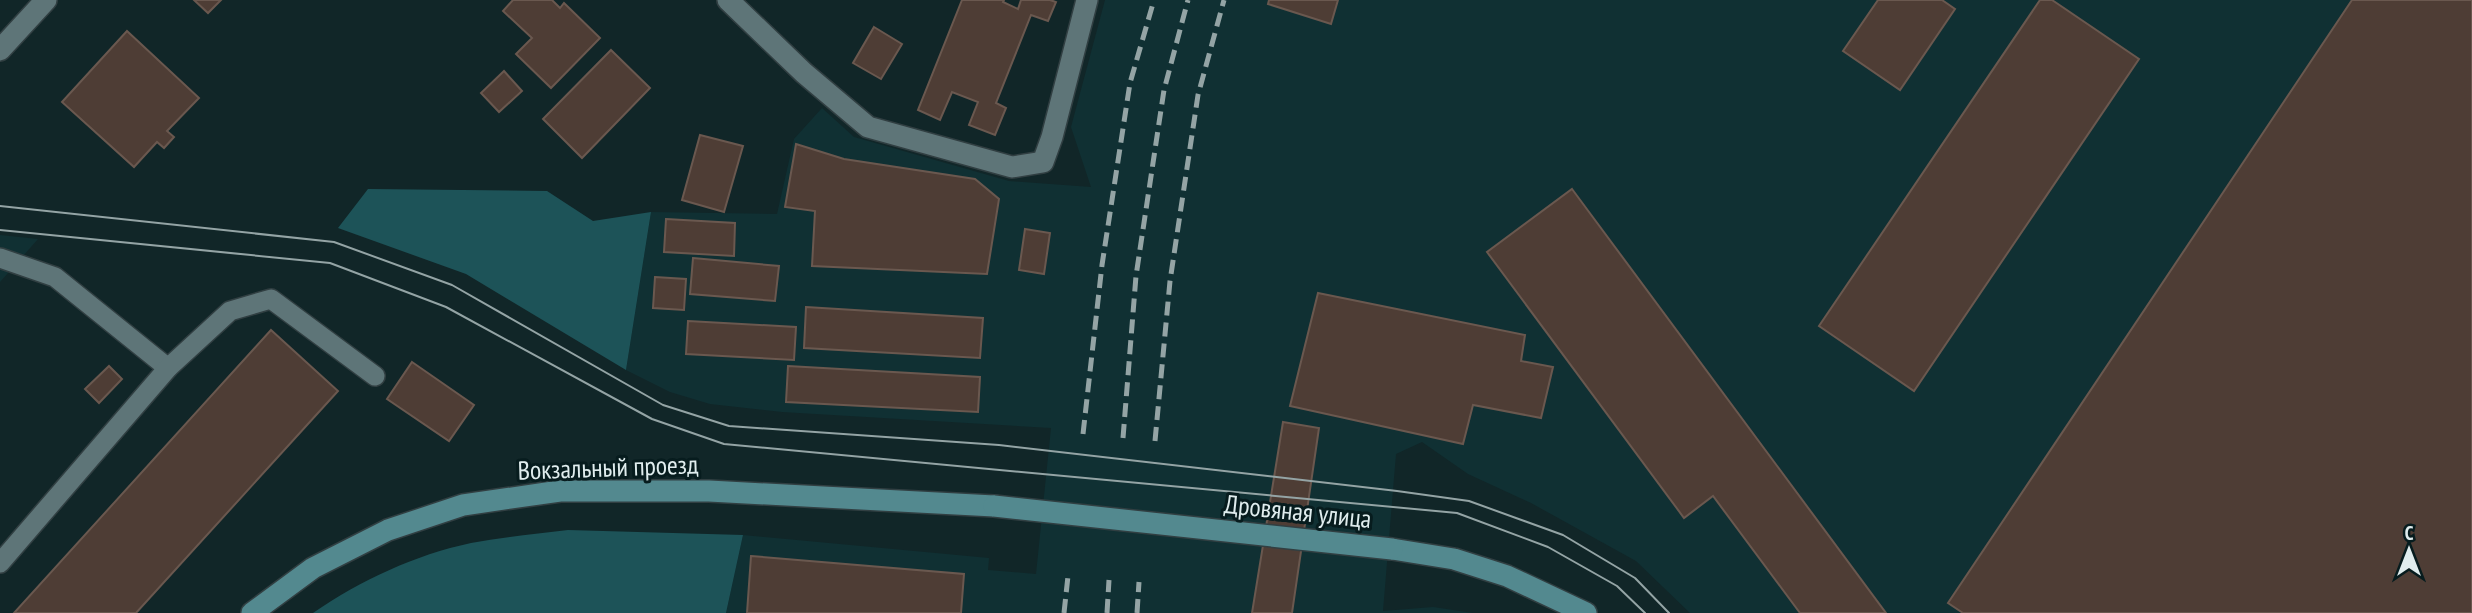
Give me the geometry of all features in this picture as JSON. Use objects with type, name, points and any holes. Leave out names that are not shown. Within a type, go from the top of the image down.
[{"type":"main road","name":"Вокзальный проезд","points":[[252,613],[313,568],[388,530],[463,505],[560,491],[709,491],[993,506]]},
{"type":"main road","name":"Дровяная улица","points":[[993,506],[1392,549],[1454,559],[1507,576],[1586,613]]},
{"type":"street","points":[[4,39],[46,0]]},
{"type":"street","points":[[728,0],[804,73],[869,127],[1012,167],[1043,162],[1052,137],[1087,0]]},
{"type":"lane","points":[[0,258],[55,277],[168,368]]},
{"type":"lane","points":[[0,563],[168,368],[230,311],[271,299],[375,376]]},
{"type":"shaded area","points":[[1105,0],[2472,0],[2472,613],[1690,613],[1636,561],[1531,503],[1468,474],[1422,442],[1396,454],[1383,611],[1433,607],[1473,613],[726,613],[743,535],[989,558],[988,570],[1036,574],[1051,428],[782,412],[710,404],[670,392],[626,370],[651,212],[777,214],[794,139],[822,108],[854,137],[1009,181],[1091,187],[1071,127]]},
{"type":"shaded area","points":[[368,189],[547,191],[593,221],[651,212],[626,370],[466,274],[338,228]]},
{"type":"shaded area","points":[[0,235],[38,239],[0,282]]},
{"type":"shaded area","points":[[568,530],[743,535],[726,613],[313,613],[369,580],[429,554],[483,541]]},
{"type":"building","points":[[194,0],[221,0],[208,13]]},
{"type":"building","points":[[513,0],[552,0],[560,8],[564,3],[600,38],[551,88],[516,54],[532,38],[503,11]]},
{"type":"building","points":[[962,0],[1004,0],[1003,2],[1018,9],[1021,0],[1056,2],[1048,21],[1031,15],[996,103],[1006,108],[995,135],[969,125],[978,102],[952,92],[940,120],[918,110]]},
{"type":"building","points":[[1269,0],[1338,0],[1331,24],[1268,4]]},
{"type":"building","points":[[1878,0],[1942,0],[1955,9],[1900,90],[1843,51]]},
{"type":"building","points":[[2040,0],[2052,0],[2139,59],[1914,391],[1819,326]]},
{"type":"building","points":[[2352,0],[2472,0],[2472,613],[1963,613],[1948,603]]},
{"type":"building","points":[[874,27],[902,44],[881,79],[853,63]]},
{"type":"building","points":[[127,31],[199,98],[167,131],[174,137],[164,148],[157,142],[134,167],[62,102]]},
{"type":"building","points":[[611,50],[650,88],[582,158],[543,119]]},
{"type":"building","points":[[504,71],[522,91],[499,112],[481,93]]},
{"type":"building","points":[[700,135],[743,146],[724,212],[682,200]]},
{"type":"building","points":[[796,144],[844,159],[975,179],[999,199],[987,274],[812,266],[815,211],[785,207]]},
{"type":"building","points":[[1572,189],[1886,613],[1800,613],[1713,496],[1684,518],[1487,252]]},
{"type":"building","points":[[666,219],[735,223],[734,256],[664,252]]},
{"type":"building","points":[[1025,229],[1050,233],[1044,274],[1019,270]]},
{"type":"building","points":[[693,258],[779,266],[775,301],[690,294]]},
{"type":"building","points":[[655,277],[686,279],[684,310],[653,308]]},
{"type":"building","points":[[1318,293],[1525,335],[1521,361],[1553,367],[1541,418],[1473,405],[1463,444],[1290,406]]},
{"type":"building","points":[[806,307],[983,318],[980,358],[804,348]]},
{"type":"building","points":[[688,321],[796,327],[794,360],[686,354]]},
{"type":"building","points":[[271,330],[338,391],[136,613],[14,613]]},
{"type":"building","points":[[412,362],[474,405],[449,441],[387,399]]},
{"type":"building","points":[[109,366],[122,379],[99,403],[85,389]]},
{"type":"building","points":[[788,366],[980,377],[978,412],[786,402]]},
{"type":"building","points":[[1283,422],[1319,428],[1292,613],[1252,613]]},
{"type":"building","points":[[751,556],[964,574],[961,613],[747,613]]},
{"type":"tram line","points":[[0,206],[334,242],[452,285],[663,405],[729,426],[999,445],[1469,501],[1563,535],[1635,578],[1669,613]]},
{"type":"tram line","points":[[0,230],[330,263],[446,307],[652,419],[724,444],[1457,513],[1548,547],[1617,586],[1645,613]]},
{"type":"railway","points":[[1083,434],[1102,265],[1130,83],[1154,0]]},
{"type":"railway","points":[[1123,438],[1136,276],[1164,90],[1188,0]]},
{"type":"railway","points":[[1155,441],[1170,281],[1198,95],[1224,0]]},
{"type":"railway","points":[[1064,613],[1068,576]]},
{"type":"railway","points":[[1107,613],[1109,580]]},
{"type":"railway","points":[[1137,613],[1139,582]]}]
